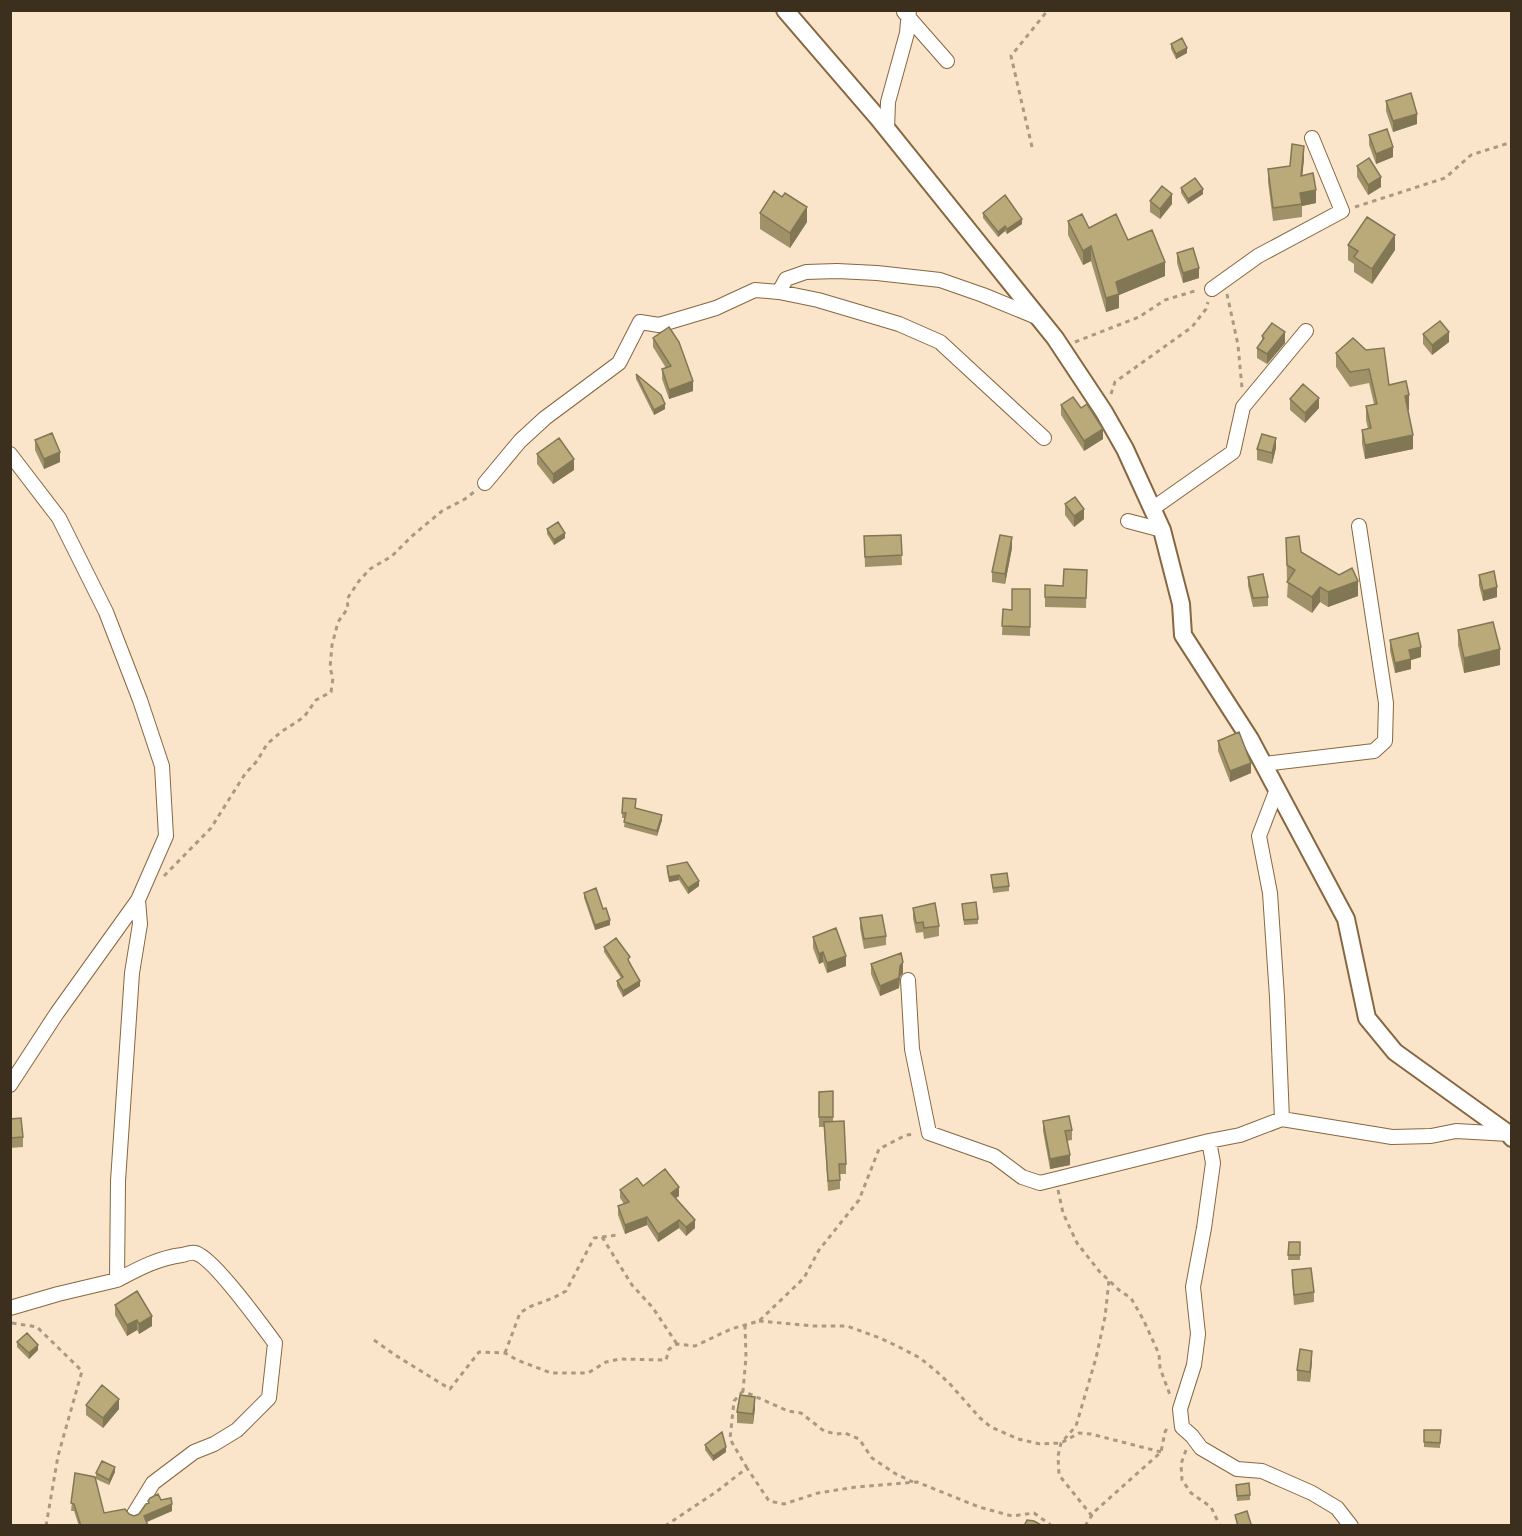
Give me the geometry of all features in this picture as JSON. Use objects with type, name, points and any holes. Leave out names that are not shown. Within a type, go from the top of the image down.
[{"type":"street","points":[[785,10],[886,129],[1055,338],[1104,412],[1125,449],[1162,530],[1181,604],[1183,635],[1250,739],[1346,919],[1367,1018],[1395,1052],[1510,1136]]},
{"type":"street","points":[[886,129],[888,102],[907,33],[907,12]]},
{"type":"street","points":[[907,12],[947,61]]},
{"type":"street","points":[[1212,289],[1258,256],[1342,211],[1312,138]]},
{"type":"street","points":[[779,292],[786,279],[807,272],[877,273],[940,280],[1039,318]]},
{"type":"street","points":[[485,483],[528,433],[619,363],[640,322],[659,325],[716,308],[755,290],[818,300],[899,324],[940,342],[1044,438]]},
{"type":"street","points":[[1152,509],[1233,452],[1243,407],[1306,331]]},
{"type":"street","points":[[10,454],[59,518],[106,612],[140,700],[162,766],[166,836],[138,900],[57,1013],[10,1085]]},
{"type":"street","points":[[1128,521],[1162,530]]},
{"type":"street","points":[[1264,764],[1374,751],[1385,741],[1386,703],[1359,525]]},
{"type":"street","points":[[1277,789],[1259,837],[1270,893],[1282,1119]]},
{"type":"street","points":[[117,1280],[119,1170],[132,973],[140,924],[138,900]]},
{"type":"street","points":[[909,980],[912,1049],[929,1133],[994,1156],[1022,1177],[1040,1183],[1240,1135],[1282,1119],[1392,1137],[1431,1136],[1456,1131],[1510,1136]]},
{"type":"street","points":[[1209,1141],[1213,1163],[1193,1287],[1198,1334],[1194,1365],[1181,1405],[1182,1427],[1201,1448],[1237,1469],[1262,1471],[1312,1493],[1337,1508],[1351,1526]]},
{"type":"street","points":[[10,1308],[117,1280],[144,1266],[169,1257],[195,1253],[206,1258],[275,1343],[269,1398],[237,1430],[214,1444],[194,1452],[153,1484],[134,1514]]},
{"type":"path","points":[[1032,147],[1011,56],[1048,10]]},
{"type":"path","points":[[1342,211],[1445,178],[1471,155],[1512,142]]},
{"type":"path","points":[[1225,280],[1238,345],[1243,407]]},
{"type":"path","points":[[1055,338],[1075,342],[1139,317],[1165,300],[1199,290],[1212,289],[1206,309],[1192,327],[1115,382],[1104,412]]},
{"type":"path","points":[[163,876],[211,828],[267,744],[304,717],[316,700],[331,692],[332,645],[338,622],[348,608],[347,599],[359,581],[370,569],[392,556],[442,511],[465,499],[485,483]]},
{"type":"path","points":[[759,1321],[804,1278],[819,1250],[859,1200],[879,1149],[906,1135],[929,1133]]},
{"type":"path","points":[[1055,1179],[1063,1213],[1077,1243],[1099,1271],[1131,1298],[1159,1354],[1170,1395],[1181,1405],[1165,1432],[1161,1452],[1092,1516],[1085,1526]]},
{"type":"path","points":[[505,1353],[520,1313],[566,1291],[594,1238],[618,1235]]},
{"type":"path","points":[[602,1237],[632,1285],[653,1308],[677,1344]]},
{"type":"path","points":[[1092,1516],[1059,1475],[1058,1456],[1061,1443],[1076,1426],[1080,1414],[1105,1317],[1109,1281]]},
{"type":"path","points":[[374,1340],[395,1356],[450,1389],[479,1352],[505,1353],[551,1373],[588,1373],[606,1362],[620,1359],[666,1360],[669,1349],[677,1344],[695,1346],[731,1329],[759,1321],[814,1326],[847,1326],[880,1338],[920,1358],[950,1384],[980,1418],[991,1427],[1018,1439],[1040,1444],[1061,1443],[1079,1433],[1091,1434],[1161,1452]]},
{"type":"path","points":[[10,1322],[37,1327],[82,1371],[58,1456],[46,1526]]},
{"type":"path","points":[[745,1325],[746,1357],[743,1391],[734,1401],[730,1439],[769,1502],[784,1504],[818,1493],[917,1482],[979,1507],[1012,1516],[1034,1513],[1052,1526]]},
{"type":"path","points":[[743,1391],[788,1411],[801,1413],[824,1431],[836,1434],[845,1433],[859,1439],[872,1458],[914,1483]]},
{"type":"path","points":[[1187,1432],[1186,1453],[1181,1464],[1182,1480],[1191,1493],[1211,1508],[1220,1526]]},
{"type":"path","points":[[664,1526],[716,1492],[747,1468]]},
{"type":"building","points":[[1182,38],[1187,48],[1176,54],[1171,44]]},
{"type":"building","points":[[1411,93],[1417,114],[1393,121],[1386,101]]},
{"type":"building","points":[[1387,129],[1393,147],[1376,154],[1369,135]]},
{"type":"building","points":[[1292,144],[1304,146],[1301,176],[1313,173],[1316,190],[1300,193],[1302,204],[1273,208],[1268,169],[1290,166]]},
{"type":"building","points":[[1369,158],[1381,177],[1368,185],[1357,166]]},
{"type":"building","points":[[1195,178],[1203,189],[1188,199],[1181,188]]},
{"type":"building","points":[[1162,186],[1172,194],[1160,209],[1150,201]]},
{"type":"building","points":[[774,191],[782,197],[785,193],[807,207],[790,233],[760,213]]},
{"type":"building","points":[[1005,195],[1022,219],[1007,229],[1005,226],[998,232],[983,213]]},
{"type":"building","points":[[1082,214],[1089,228],[1116,214],[1128,240],[1152,230],[1165,262],[1116,282],[1119,294],[1106,298],[1091,246],[1083,251],[1068,221]]},
{"type":"building","points":[[1367,217],[1395,235],[1372,269],[1354,257],[1358,251],[1348,245]]},
{"type":"building","points":[[1193,248],[1199,268],[1183,273],[1177,253]]},
{"type":"building","points":[[1440,321],[1449,332],[1432,345],[1423,334]]},
{"type":"building","points":[[1272,323],[1285,332],[1267,354],[1257,348],[1264,338],[1262,336]]},
{"type":"building","points":[[669,327],[679,342],[693,381],[669,390],[662,369],[671,366],[653,338]]},
{"type":"building","points":[[1353,338],[1366,350],[1384,348],[1389,385],[1406,381],[1409,395],[1405,396],[1413,435],[1365,445],[1362,430],[1371,428],[1366,406],[1377,404],[1369,369],[1350,372],[1336,353]]},
{"type":"building","points":[[636,374],[661,395],[665,404],[654,410]]},
{"type":"building","points":[[1303,384],[1319,398],[1305,413],[1290,399]]},
{"type":"building","points":[[1073,397],[1081,408],[1087,404],[1103,429],[1084,441],[1061,405]]},
{"type":"building","points":[[52,433],[60,452],[44,459],[35,440]]},
{"type":"building","points":[[1262,434],[1276,438],[1272,453],[1257,449]]},
{"type":"building","points":[[559,438],[574,459],[553,474],[537,454]]},
{"type":"building","points":[[1075,497],[1084,509],[1074,516],[1065,504]]},
{"type":"building","points":[[558,522],[565,533],[554,540],[547,529]]},
{"type":"building","points":[[901,535],[902,555],[865,557],[864,536]]},
{"type":"building","points":[[1000,535],[1012,537],[1005,574],[992,572]]},
{"type":"building","points":[[1299,536],[1301,552],[1339,575],[1352,568],[1358,581],[1328,592],[1320,587],[1312,597],[1287,582],[1295,570],[1287,565],[1286,538]]},
{"type":"building","points":[[1064,569],[1087,570],[1086,598],[1045,597],[1045,585],[1063,586]]},
{"type":"building","points":[[1494,571],[1497,587],[1483,591],[1479,575]]},
{"type":"building","points":[[1263,574],[1268,597],[1253,598],[1248,577]]},
{"type":"building","points":[[1012,589],[1030,589],[1030,627],[1002,626],[1003,609],[1012,610]]},
{"type":"building","points":[[1493,622],[1500,649],[1464,658],[1458,630]]},
{"type":"building","points":[[1418,633],[1421,647],[1409,650],[1411,659],[1395,663],[1390,640]]},
{"type":"building","points":[[1239,732],[1251,763],[1230,771],[1218,741]]},
{"type":"building","points":[[623,798],[636,799],[635,808],[662,815],[657,831],[624,822],[626,813],[622,813]]},
{"type":"building","points":[[687,862],[699,881],[688,888],[679,875],[669,877],[667,866]]},
{"type":"building","points":[[1007,873],[1009,886],[993,888],[991,875]]},
{"type":"building","points":[[596,888],[603,909],[606,908],[610,920],[595,925],[584,893]]},
{"type":"building","points":[[976,902],[978,919],[964,920],[962,904]]},
{"type":"building","points":[[935,903],[939,926],[924,928],[923,922],[916,923],[913,908]]},
{"type":"building","points":[[882,915],[886,936],[864,939],[860,918]]},
{"type":"building","points":[[836,928],[846,956],[827,963],[823,952],[819,954],[813,937]]},
{"type":"building","points":[[616,938],[630,957],[629,962],[640,981],[623,991],[617,981],[623,977],[604,947]]},
{"type":"building","points":[[901,953],[903,962],[900,966],[899,978],[880,986],[871,964]]},
{"type":"building","points":[[833,1091],[833,1117],[819,1117],[819,1092]]},
{"type":"building","points":[[1069,1116],[1072,1130],[1065,1131],[1070,1155],[1050,1159],[1043,1121]]},
{"type":"building","points":[[21,1118],[23,1137],[10,1138],[10,1119]]},
{"type":"building","points":[[844,1121],[846,1164],[839,1164],[840,1180],[828,1181],[824,1122]]},
{"type":"building","points":[[665,1169],[679,1187],[671,1193],[695,1220],[686,1227],[679,1220],[658,1234],[647,1217],[625,1225],[618,1206],[629,1202],[620,1190],[637,1178],[643,1186]]},
{"type":"building","points":[[1289,1242],[1300,1242],[1300,1255],[1288,1255]]},
{"type":"building","points":[[1311,1268],[1314,1292],[1294,1295],[1292,1270]]},
{"type":"building","points":[[137,1291],[152,1316],[139,1324],[137,1320],[127,1325],[115,1305]]},
{"type":"building","points":[[27,1333],[38,1345],[29,1353],[17,1342]]},
{"type":"building","points":[[1300,1349],[1312,1351],[1310,1372],[1297,1370]]},
{"type":"building","points":[[102,1385],[119,1399],[103,1418],[86,1405]]},
{"type":"building","points":[[740,1395],[755,1397],[753,1414],[737,1412]]},
{"type":"building","points":[[1424,1430],[1441,1430],[1440,1443],[1424,1442]]},
{"type":"building","points":[[722,1432],[726,1447],[713,1456],[705,1445]]},
{"type":"building","points":[[102,1461],[115,1467],[109,1480],[96,1473]]},
{"type":"building","points":[[75,1473],[95,1477],[104,1513],[125,1509],[134,1516],[149,1503],[150,1498],[158,1494],[161,1500],[171,1498],[172,1504],[144,1516],[148,1526],[81,1526],[74,1504],[71,1503]]},
{"type":"building","points":[[1249,1483],[1250,1495],[1237,1496],[1236,1485]]},
{"type":"building","points":[[1247,1511],[1251,1524],[1238,1526],[1235,1515]]},
{"type":"building","points":[[1027,1520],[1034,1521],[1043,1526],[1024,1526]]}]
